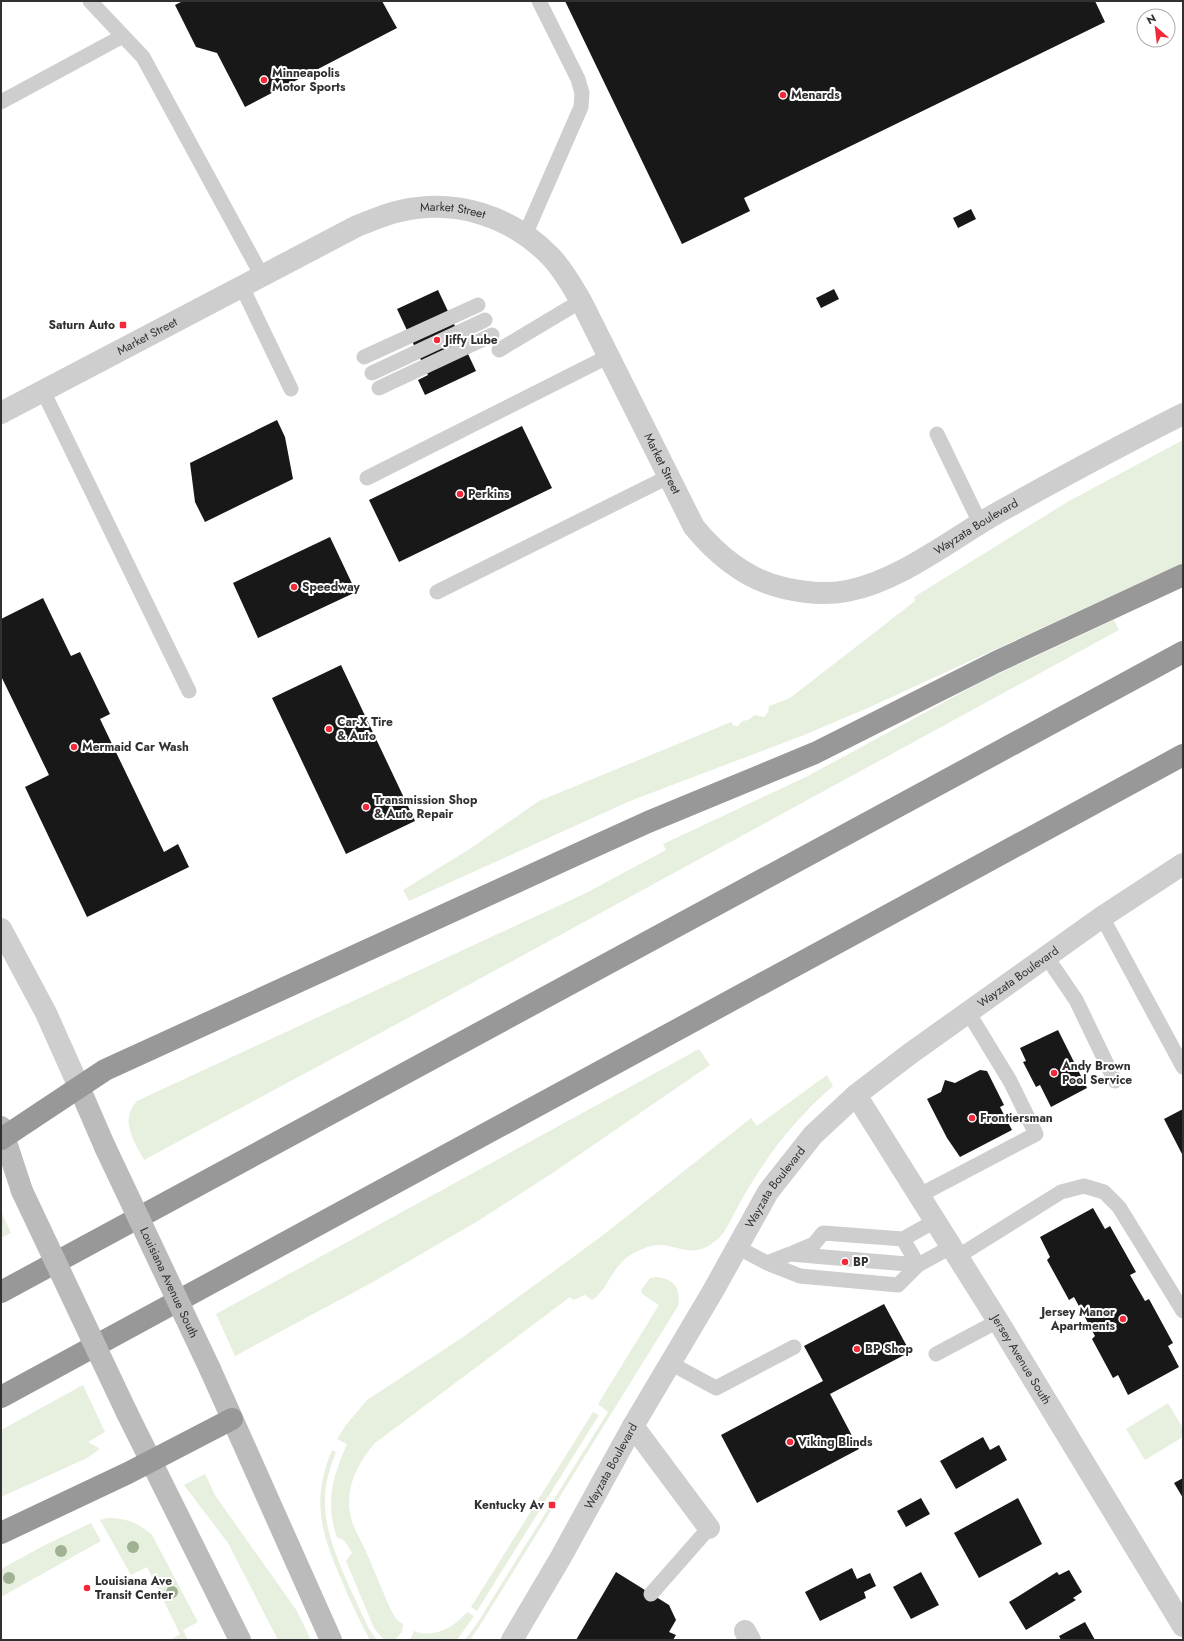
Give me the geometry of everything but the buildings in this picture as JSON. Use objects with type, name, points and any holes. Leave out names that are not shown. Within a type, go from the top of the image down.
[{"type":"highway","points":[[2,1135],[105,1070],[556,863],[648,822],[815,753],[996,662],[1183,575]]},
{"type":"highway","points":[[1,1292],[1183,652]]},
{"type":"highway","points":[[1,1397],[1183,755]]},
{"type":"highway","points":[[1,1533],[150,1461],[232,1419]]},
{"type":"main road","name":"Louisiana Avenue South","points":[[79,1087],[105,1147],[210,1369],[331,1640]]},
{"type":"main road","points":[[2,1135],[22,1191],[150,1461],[240,1640]]},
{"type":"street","name":"Market Street","points":[[1,413],[357,226],[399,211],[439,206],[485,214],[505,222],[525,235],[550,256],[565,275],[581,301],[694,527],[707,543],[739,569],[757,580]]},
{"type":"street","name":"Wayzata Boulevard","points":[[757,580],[797,591],[821,594],[848,591],[891,576],[1063,476],[1183,414]]},
{"type":"street","name":"Wayzata Boulevard","points":[[512,1640],[561,1557],[633,1426],[713,1291],[768,1192],[813,1135],[856,1095],[968,1012],[1102,917],[1183,864]]},
{"type":"street","name":"Louisiana Avenue South","points":[[1,929],[46,1013],[79,1087]]},
{"type":"street","name":"Jersey Avenue South","points":[[856,1095],[918,1196],[998,1321],[1183,1626]]},
{"type":"street","points":[[633,1426],[709,1528]]},
{"type":"lane","points":[[90,1],[142,57],[262,276]]},
{"type":"lane","points":[[525,235],[581,107],[582,93],[578,79],[539,1]]},
{"type":"lane","points":[[1,102],[123,36]]},
{"type":"lane","points":[[242,287],[290,389]]},
{"type":"lane","points":[[498,350],[581,301]]},
{"type":"lane","points":[[364,357],[478,305]]},
{"type":"lane","points":[[372,373],[485,320]]},
{"type":"lane","points":[[379,388],[492,335]]},
{"type":"lane","points":[[367,478],[609,356]]},
{"type":"lane","points":[[43,391],[189,691]]},
{"type":"lane","points":[[937,434],[980,523]]},
{"type":"lane","points":[[437,592],[668,477]]},
{"type":"lane","points":[[1102,917],[1183,1067]]},
{"type":"lane","points":[[1046,956],[1076,1000],[1115,1081]]},
{"type":"lane","points":[[918,1196],[1036,1134],[1010,1081],[968,1012]]},
{"type":"lane","points":[[790,1254],[918,1265],[954,1252],[1061,1192],[1084,1186],[1104,1192],[1119,1207],[1183,1311]]},
{"type":"lane","points":[[767,1263],[814,1244],[823,1233],[903,1239],[935,1221]]},
{"type":"lane","points":[[903,1239],[918,1265]]},
{"type":"lane","points":[[737,1246],[767,1263],[800,1276],[898,1285],[918,1265]]},
{"type":"lane","points":[[936,1354],[998,1321]]},
{"type":"lane","points":[[670,1363],[716,1388],[794,1347]]},
{"type":"lane","points":[[651,1594],[709,1528]]},
{"type":"green space","points":[[1183,440],[1183,563],[870,707],[804,735],[630,801],[409,901],[403,890],[468,850],[539,801],[731,722],[734,726],[738,726],[742,721],[748,720],[755,715],[764,717],[768,712],[769,706],[790,698],[915,601],[914,597],[1069,501]]},
{"type":"green space","points":[[1114,620],[1119,630],[397,1024],[144,1160],[130,1131],[129,1124],[129,1116],[137,1101],[586,893],[666,850],[663,844],[806,777],[985,680]]},
{"type":"green space","points":[[699,1049],[710,1065],[554,1172],[478,1221],[373,1282],[235,1356],[216,1314]]},
{"type":"green space","points":[[827,1075],[833,1086],[801,1117],[764,1163],[719,1238],[708,1246],[698,1250],[655,1245],[632,1254],[619,1265],[603,1290],[592,1300],[585,1295],[573,1300],[570,1297],[375,1443],[358,1468],[351,1487],[349,1507],[354,1526],[389,1606],[396,1619],[403,1624],[402,1632],[395,1640],[384,1640],[374,1628],[346,1561],[352,1553],[348,1545],[342,1539],[337,1538],[333,1525],[331,1513],[332,1490],[337,1468],[347,1444],[337,1439],[346,1425],[367,1400],[463,1337],[557,1269],[607,1232],[751,1118],[757,1126]]},
{"type":"green space","points":[[1,1211],[11,1233],[1,1238]]},
{"type":"green space","points":[[657,1277],[668,1280],[675,1286],[679,1295],[678,1306],[479,1627],[470,1640],[465,1640],[478,1622],[608,1412],[598,1404],[659,1305],[642,1294],[641,1290],[650,1278]]},
{"type":"green space","points":[[83,1385],[105,1432],[88,1442],[100,1449],[87,1458],[1,1497],[1,1430]]},
{"type":"green space","points":[[1168,1403],[1183,1428],[1183,1437],[1145,1460],[1126,1429]]},
{"type":"green space","points":[[593,1412],[599,1415],[477,1611],[471,1607]]},
{"type":"green space","points":[[332,1450],[336,1452],[331,1465],[325,1492],[325,1506],[330,1536],[348,1584],[369,1629],[377,1640],[370,1640],[358,1617],[334,1562],[324,1531],[320,1500],[326,1468]]},
{"type":"green space","points":[[205,1474],[215,1495],[297,1611],[311,1640],[278,1640],[228,1543],[184,1485]]},
{"type":"green space","points":[[108,1518],[132,1522],[142,1527],[152,1535],[198,1622],[183,1630],[188,1640],[171,1640],[180,1634],[147,1567],[131,1575],[100,1520]]},
{"type":"green space","points":[[91,1523],[101,1541],[1,1597],[1,1569],[43,1546]]},
{"type":"green space","points":[[467,1612],[474,1616],[457,1640],[410,1640],[414,1631],[429,1634],[444,1630],[450,1627]]},
{"type":"place","name":"Minneapolis Motor Sports","points":[[264,80]]},
{"type":"place","name":"Menards","points":[[783,95]]},
{"type":"place","name":"Saturn Auto","points":[[123,325]]},
{"type":"place","name":"Jiffy Lube","points":[[437,340]]},
{"type":"place","name":"Perkins","points":[[460,494]]},
{"type":"place","name":"Speedway","points":[[294,587]]},
{"type":"place","name":"Car-X Tire & Auto","points":[[329,729]]},
{"type":"place","name":"Mermaid Car Wash","points":[[74,747]]},
{"type":"place","name":"Transmission Shop & Auto Repair","points":[[366,807]]},
{"type":"place","name":"Andy Brown Pool Service","points":[[1054,1073]]},
{"type":"place","name":"Frontiersman","points":[[972,1118]]},
{"type":"place","name":"BP","points":[[845,1262]]},
{"type":"place","name":"Jersey Manor Apartments","points":[[1123,1319]]},
{"type":"place","name":"BP Shop","points":[[857,1349]]},
{"type":"place","name":"Viking Blinds","points":[[790,1442]]},
{"type":"place","name":"Kentucky Av","points":[[552,1505]]},
{"type":"place","name":"Louisiana Ave Transit Center","points":[[87,1588]]}]
